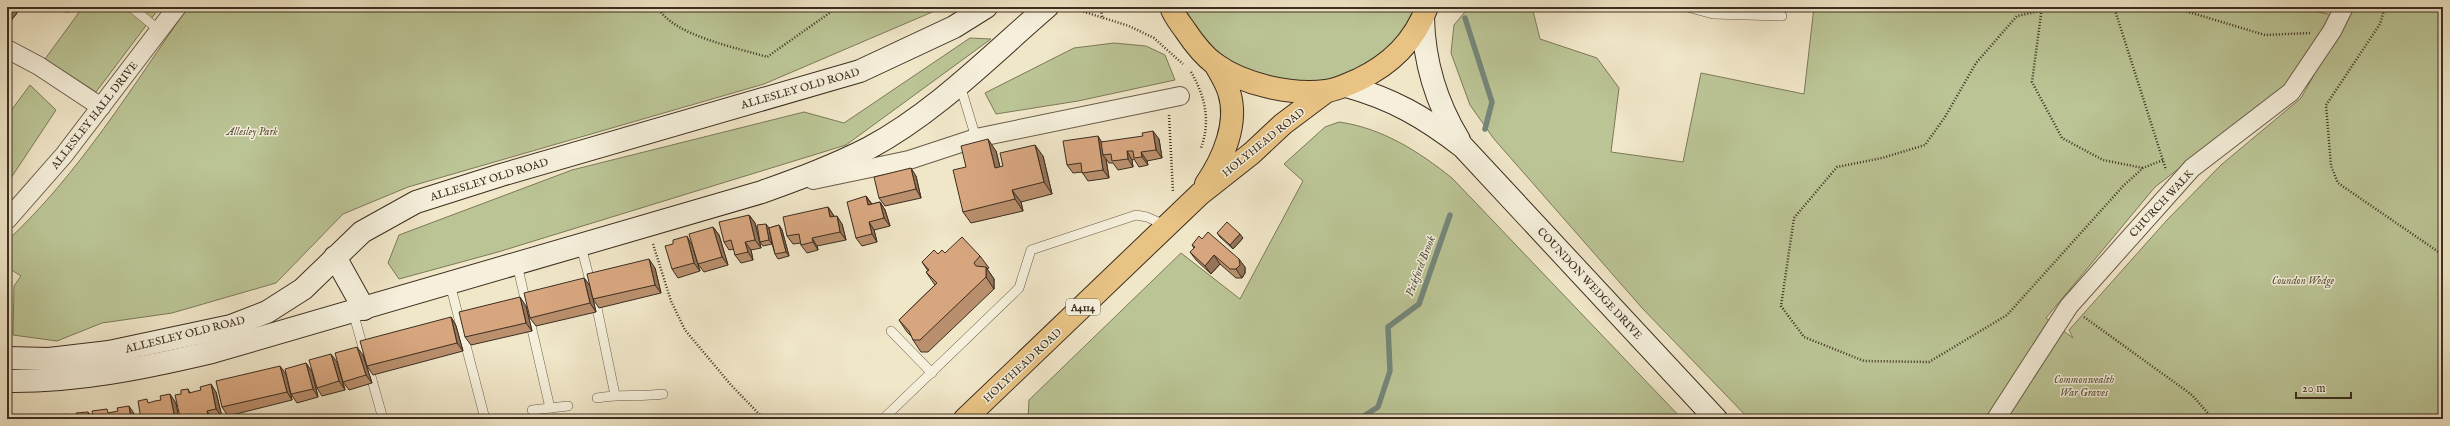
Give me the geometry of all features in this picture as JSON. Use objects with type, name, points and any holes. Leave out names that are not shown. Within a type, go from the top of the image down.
[{"type":"highway","points":[[1169,9],[1192,40],[1215,64],[1242,78],[1268,86],[1297,91],[1336,88]]},
{"type":"highway","name":"HOLYHEAD ROAD","points":[[965,419],[1200,194],[1252,153],[1283,124],[1336,88],[1382,67],[1397,56],[1413,37],[1425,13]]},
{"type":"highway","name":"HOLYHEAD ROAD","points":[[1200,194],[1215,172],[1226,148],[1232,116],[1229,92],[1215,64]]},
{"type":"main road","name":"ALLESLEY OLD ROAD","points":[[7,358],[49,359],[109,352],[230,326],[267,312],[283,304],[303,289],[362,232],[416,202],[501,175],[860,71],[954,27],[986,7]]},
{"type":"main road","name":"ALLESLEY OLD ROAD","points":[[7,381],[45,382],[129,371],[212,352],[359,311],[773,189],[826,168],[870,147],[913,119],[960,85],[1047,7]]},
{"type":"main road","name":"COUNDON WEDGE DRIVE","points":[[1425,13],[1424,45],[1429,70],[1439,101],[1463,147]]},
{"type":"main road","name":"COUNDON WEDGE DRIVE","points":[[1336,88],[1398,104],[1420,115],[1463,147],[1716,419]]},
{"type":"main road","points":[[335,257],[359,311]]},
{"type":"street","name":"ALLESLEY HALL DRIVE","points":[[7,220],[54,168],[177,7]]},
{"type":"street","name":"CHURCH WALK","points":[[1996,419],[2069,306],[2176,184],[2222,144],[2291,92],[2332,31],[2344,7]]},
{"type":"street","points":[[7,49],[40,66],[101,107]]},
{"type":"street","name":"ALLESLEY OLD ROAD","points":[[773,189],[909,160],[976,138],[1180,96]]},
{"type":"lane","points":[[131,7],[159,30]]},
{"type":"lane","points":[[1687,7],[1713,14],[1782,16]]},
{"type":"lane","points":[[960,85],[976,138]]},
{"type":"lane","points":[[883,419],[1019,288],[1030,250],[1136,216],[1147,217],[1167,226]]},
{"type":"lane","points":[[581,246],[597,308],[615,395]]},
{"type":"lane","points":[[517,264],[550,408]]},
{"type":"lane","points":[[450,284],[485,419]]},
{"type":"lane","points":[[359,311],[382,419]]},
{"type":"lane","points":[[891,331],[932,373]]},
{"type":"lane","points":[[597,398],[615,395],[642,397],[663,394]]},
{"type":"lane","points":[[532,410],[568,406]]},
{"type":"path","points":[[658,7],[660,13],[672,22],[699,36],[767,57],[838,7]]},
{"type":"path","points":[[1069,7],[1129,26],[1154,38],[1185,66]]},
{"type":"path","points":[[1100,7],[1103,19]]},
{"type":"path","points":[[2042,7],[2040,11],[2032,82],[2062,138],[2103,160],[2143,168]]},
{"type":"path","points":[[2114,7],[2167,172],[2176,184]]},
{"type":"path","points":[[2172,7],[2266,35],[2332,31]]},
{"type":"path","points":[[2385,7],[2380,24],[2326,105],[2331,166],[2338,183],[2443,255]]},
{"type":"path","points":[[2040,11],[2017,16],[1976,63],[1945,117],[1925,144],[1882,158],[1837,167],[1794,218],[1781,306],[1804,337],[1864,361],[1929,362],[2007,315],[2124,185],[2143,168],[2163,160]]},
{"type":"path","points":[[1190,70],[1202,90],[1207,113],[1205,131],[1229,134]]},
{"type":"path","points":[[1146,102],[1150,115],[1169,115],[1173,194],[1178,190]]},
{"type":"path","points":[[648,226],[662,276],[685,330],[731,385],[764,419]]},
{"type":"path","points":[[2069,306],[2192,395],[2213,419]]},
{"type":"green space","points":[[83,7],[160,7],[96,92],[45,59]]},
{"type":"green space","name":"Allesley Park","points":[[188,7],[944,7],[764,84],[408,187],[343,214],[276,283],[172,313],[102,323],[57,341],[13,335],[14,286],[21,276],[7,267],[7,241],[33,215],[81,159],[104,129]]},
{"type":"green space","points":[[1184,7],[1417,7],[1413,18],[1402,33],[1386,51],[1369,64],[1349,74],[1328,81],[1307,83],[1284,82],[1262,77],[1232,64],[1215,51],[1195,25]]},
{"type":"green space","points":[[1469,7],[1532,7],[1540,39],[1597,58],[1619,88],[1611,152],[1683,162],[1701,73],[1804,94],[1814,7],[2297,7],[2332,15],[2320,38],[2284,87],[2155,187],[2046,318],[2073,338],[2069,330],[2167,220],[2221,165],[2301,98],[2352,7],[2443,7],[2443,419],[1749,419],[1643,309],[1494,139],[1470,105],[1451,53],[1454,25]]},
{"type":"green space","points":[[970,38],[991,39],[846,145],[498,252],[399,279],[388,263],[399,235],[572,170],[804,112],[844,123]]},
{"type":"green space","points":[[1114,43],[1146,46],[1165,55],[1175,80],[1078,101],[996,114],[985,93],[1074,48]]},
{"type":"green space","points":[[30,85],[56,110],[7,184],[7,116]]},
{"type":"green space","points":[[1339,122],[1370,129],[1385,135],[1413,150],[1452,178],[1682,419],[1028,419],[1029,400],[1181,253],[1240,299],[1303,181],[1284,164],[1325,127]]},
{"type":"building","points":[[1153,131],[1156,150],[1141,152],[1142,157],[1134,158],[1133,151],[1127,151],[1128,159],[1112,161],[1111,154],[1103,155],[1101,142],[1143,136],[1142,133]]},
{"type":"building","points":[[1098,136],[1103,170],[1082,173],[1081,163],[1067,165],[1063,141]]},
{"type":"building","points":[[988,139],[995,168],[1003,166],[1000,153],[1035,145],[1044,182],[1012,190],[1015,199],[963,212],[953,170],[966,167],[961,146]]},
{"type":"building","points":[[911,168],[916,189],[879,198],[874,177]]},
{"type":"building","points":[[866,196],[868,205],[880,202],[884,218],[869,222],[872,234],[856,238],[847,202]]},
{"type":"building","points":[[828,207],[830,217],[837,216],[840,232],[812,238],[813,242],[801,245],[799,234],[787,236],[783,217]]},
{"type":"building","points":[[749,215],[755,240],[745,242],[748,252],[735,255],[731,240],[724,242],[719,222]]},
{"type":"building","points":[[1227,222],[1240,234],[1230,245],[1217,233]]},
{"type":"building","points":[[766,224],[769,240],[760,242],[757,225]]},
{"type":"building","points":[[779,225],[786,252],[775,254],[769,228]]},
{"type":"building","points":[[713,227],[722,257],[698,264],[689,234]]},
{"type":"building","points":[[1208,232],[1239,259],[1240,265],[1236,269],[1230,269],[1214,255],[1205,266],[1190,252],[1195,247],[1192,245],[1199,236],[1202,239]]},
{"type":"building","points":[[687,236],[694,263],[672,269],[665,246],[673,244],[673,240]]},
{"type":"building","points":[[962,237],[980,256],[974,263],[976,266],[986,267],[986,277],[920,340],[913,340],[909,331],[899,320],[937,283],[926,272],[929,270],[922,262],[934,250],[938,254],[942,250],[945,253]]},
{"type":"building","points":[[649,259],[655,285],[593,299],[587,274]]},
{"type":"building","points":[[584,278],[590,303],[530,318],[524,293]]},
{"type":"building","points":[[520,297],[526,323],[465,337],[459,312]]},
{"type":"building","points":[[451,317],[457,343],[367,366],[360,341]]},
{"type":"building","points":[[357,347],[366,375],[343,382],[335,353]]},
{"type":"building","points":[[331,354],[339,381],[317,388],[309,360]]},
{"type":"building","points":[[306,363],[313,389],[291,394],[285,369]]},
{"type":"building","points":[[280,366],[287,392],[222,407],[216,381]]},
{"type":"building","points":[[211,384],[216,409],[207,411],[209,419],[192,419],[191,414],[180,417],[175,395],[181,394],[181,390],[188,389],[189,393],[201,390],[200,387]]},
{"type":"building","points":[[170,394],[175,419],[141,419],[138,401],[147,399],[148,403],[161,400],[160,396]]},
{"type":"building","points":[[129,406],[131,419],[93,419],[92,411],[107,409],[108,413],[118,411],[117,408]]},
{"type":"building","points":[[88,412],[89,419],[50,418],[66,414],[66,418],[77,416],[76,413]]},
{"type":"building","points":[[7,418],[41,419],[7,419]]},
{"type":"waterway","name":"Pickford Brook","points":[[1465,18],[1492,102],[1485,129]]},
{"type":"waterway","name":"Pickford Brook","points":[[1359,419],[1378,407],[1390,371],[1388,327],[1419,304],[1450,215]]},
{"type":"park label","name":"Coundon Wedge","points":[[2303,280]]},
{"type":"park label","name":"Commonwealth War Graves","points":[[2084,385]]}]
